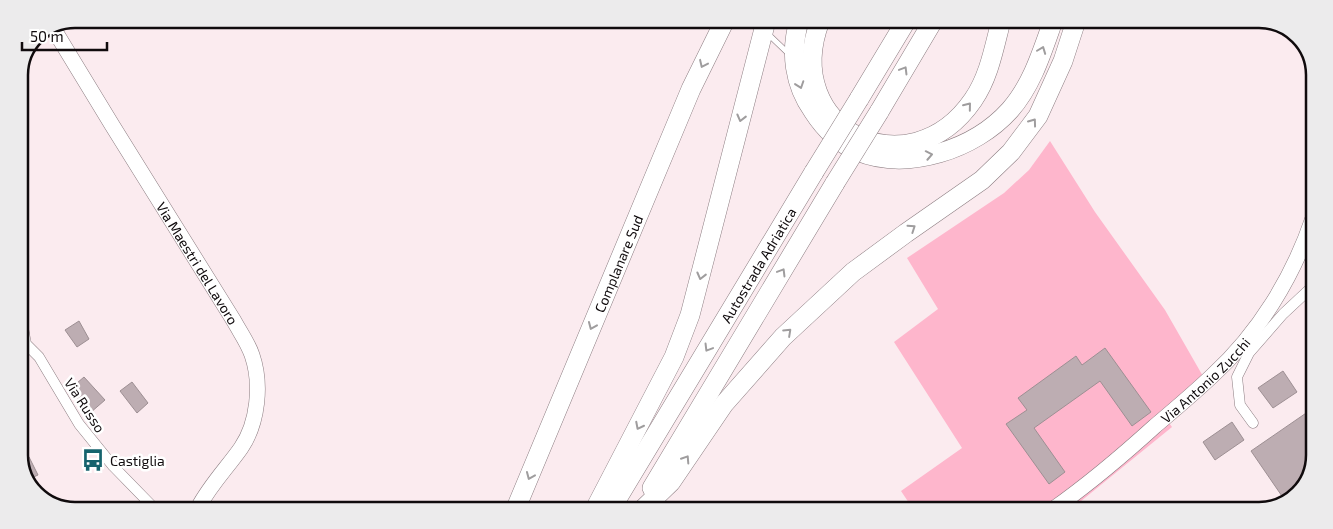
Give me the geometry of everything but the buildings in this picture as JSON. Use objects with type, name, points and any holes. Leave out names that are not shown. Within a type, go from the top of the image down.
[{"type":"highway","name":"Complanare Sud","points":[[519,502],[691,89],[721,28]]},
{"type":"highway","points":[[598,502],[666,374],[690,315],[764,28]]},
{"type":"highway","points":[[797,28],[794,59],[798,82],[809,106],[824,127],[837,138],[858,152],[882,158],[928,156],[944,152],[980,136],[1009,111],[1021,96],[1029,83],[1050,28]]},
{"type":"highway","points":[[818,28],[812,50],[813,80],[818,95],[825,107],[844,128],[854,135],[893,145],[925,140],[952,124],[963,113],[981,87],[999,28]]},
{"type":"highway","name":"Autostrada Adriatica","points":[[615,502],[902,28]]},
{"type":"highway","name":"Autostrada Adriatica","points":[[646,502],[929,28]]},
{"type":"highway","points":[[650,502],[671,482],[724,404],[783,337],[853,272],[906,232],[982,180],[1012,152],[1038,116],[1063,61],[1074,28]]},
{"type":"street","name":"Via Maestri del Lavoro","points":[[55,32],[234,321],[252,354],[257,375],[257,394],[250,431],[242,447],[212,485],[202,502]]},
{"type":"street","name":"Via Antonio Zucchi","points":[[1064,502],[1111,466],[1233,356],[1252,332],[1283,286],[1294,267],[1305,238]]},
{"type":"street","name":"Via Antonio Zucchi","points":[[1253,422],[1240,405],[1237,377],[1249,353],[1282,314],[1306,292]]},
{"type":"street","name":"Via Russo","points":[[28,347],[39,357],[90,439],[147,502]]},
{"type":"lane","points":[[767,28],[780,47],[794,59]]},
{"type":"shaded area","points":[[1050,141],[1095,212],[1165,310],[1204,378],[1164,416],[1172,427],[1080,502],[908,502],[901,491],[962,448],[894,342],[938,309],[907,258],[1004,193],[1029,170]]},
{"type":"place","name":"Castiglia","points":[[93,460]]}]
